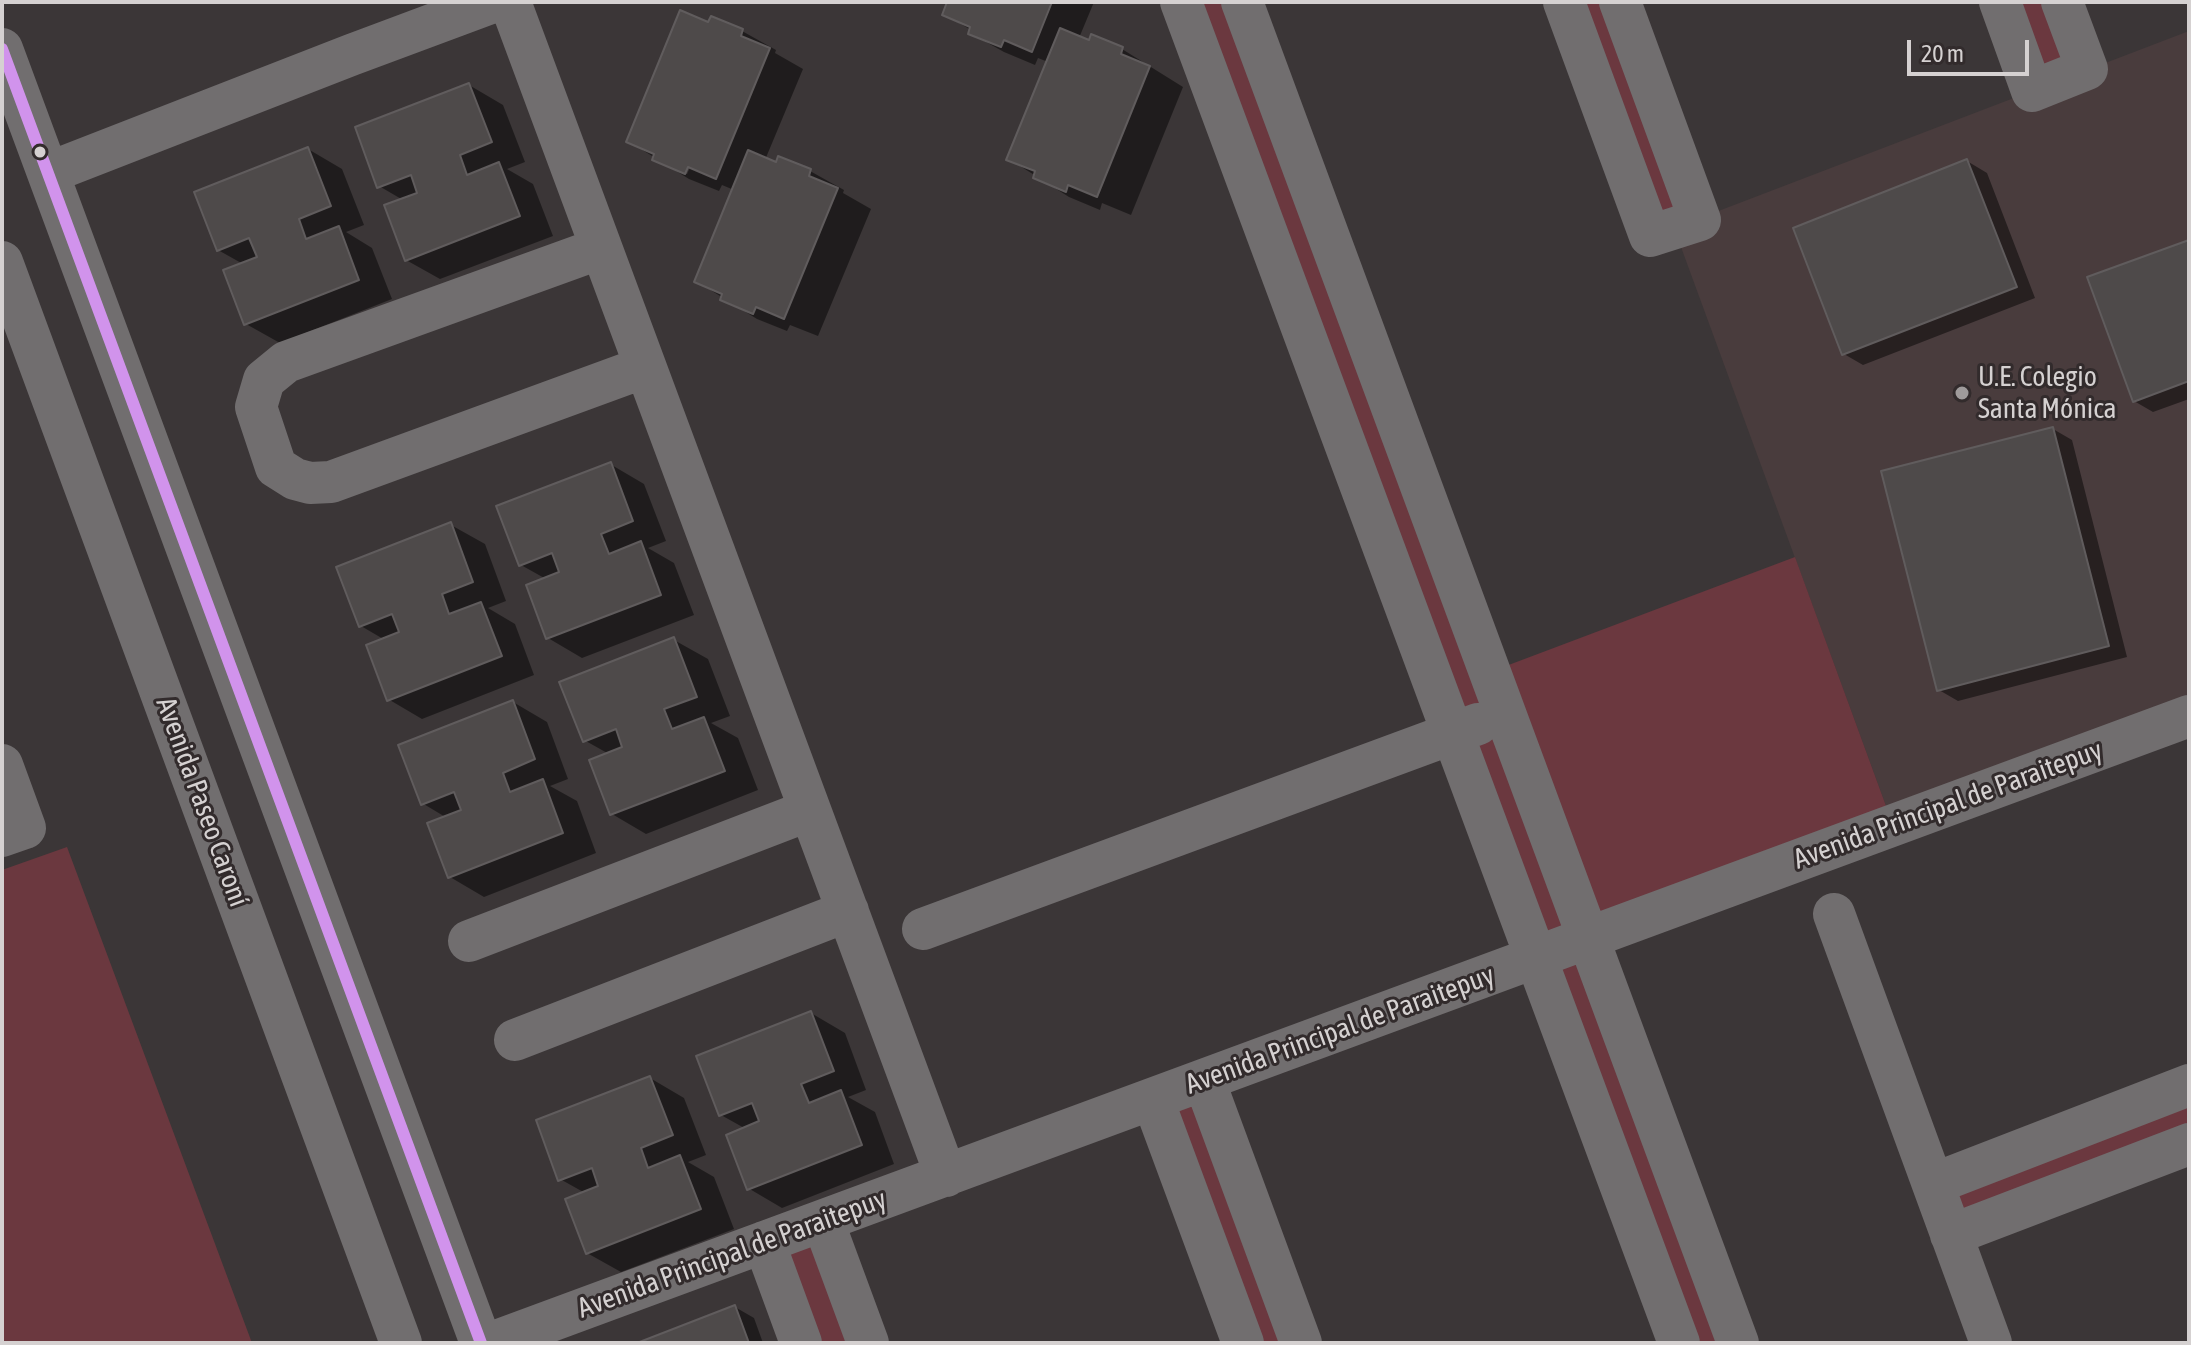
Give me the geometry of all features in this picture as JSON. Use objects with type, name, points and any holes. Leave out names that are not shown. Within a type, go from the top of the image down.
[{"type":"street","points":[[48,173],[493,2]]},
{"type":"street","points":[[510,2],[946,1176]]},
{"type":"street","points":[[1181,2],[1679,1343]]},
{"type":"street","points":[[1242,2],[1738,1343]]},
{"type":"street","points":[[1564,2],[1650,236],[1700,220],[1620,2]]},
{"type":"street","points":[[2000,2],[2032,91],[2087,69],[2062,2]]},
{"type":"street","points":[[2,49],[481,1343]]},
{"type":"street","points":[[601,248],[286,362],[264,380],[256,407],[276,467],[295,479],[310,483],[331,482],[645,367]]},
{"type":"street","name":"Avenida Paseo Caroní","points":[[2,262],[401,1343]]},
{"type":"street","points":[[1314,362],[1367,340]]},
{"type":"street","points":[[923,929],[1506,715]]},
{"type":"street","name":"Avenida Principal de Paraitepuy","points":[[491,1343],[2189,716]]},
{"type":"street","points":[[2,765],[25,828],[2,836]]},
{"type":"street","points":[[469,941],[810,810]]},
{"type":"street","points":[[515,1040],[848,911]]},
{"type":"street","points":[[1834,914],[1991,1343]]},
{"type":"street","points":[[1204,1080],[1301,1343]]},
{"type":"street","points":[[1933,1184],[2189,1085]]},
{"type":"street","points":[[1153,1100],[1243,1343]]},
{"type":"street","points":[[1951,1235],[2189,1144]]},
{"type":"street","points":[[823,1221],[868,1343]]},
{"type":"street","points":[[764,1242],[801,1343]]},
{"type":"shaded area","points":[[1181,2],[1242,2],[1490,672],[1795,557],[1893,825],[1589,939],[1738,1343],[1679,1343]]},
{"type":"shaded area","points":[[1564,2],[1620,2],[1700,220],[1650,236]]},
{"type":"shaded area","points":[[2000,2],[2062,2],[2087,69],[2032,91]]},
{"type":"shaded area","name":"U.E. Colegio Santa Mónica","points":[[2189,31],[2189,716],[1893,825],[1674,228]]},
{"type":"shaded area","points":[[67,847],[252,1343],[2,1343],[2,870]]},
{"type":"shaded area","points":[[1204,1080],[1301,1343],[1243,1343],[1153,1100]]},
{"type":"shaded area","points":[[2189,1085],[2189,1144],[1951,1235],[1933,1184]]},
{"type":"shaded area","points":[[823,1221],[868,1343],[801,1343],[764,1242]]},
{"type":"building","points":[[947,2],[1052,2],[1032,52],[1004,40],[1001,47],[968,34],[970,27],[942,15]]},
{"type":"building","points":[[680,10],[708,22],[711,16],[743,29],[741,36],[770,48],[716,179],[688,167],[685,174],[652,160],[654,154],[626,142]]},
{"type":"building","points":[[1060,28],[1089,40],[1091,34],[1123,47],[1121,54],[1150,66],[1097,197],[1068,185],[1066,192],[1033,178],[1035,171],[1006,160]]},
{"type":"building","points":[[469,83],[492,142],[460,155],[467,175],[499,162],[520,216],[405,261],[384,205],[417,193],[411,175],[377,188],[355,127]]},
{"type":"building","points":[[308,147],[331,206],[299,219],[306,239],[339,226],[359,280],[244,325],[223,270],[257,257],[249,238],[217,251],[194,192]]},
{"type":"building","points":[[748,150],[776,162],[778,156],[811,169],[809,176],[838,188],[784,319],[756,307],[753,314],[720,300],[722,294],[694,282]]},
{"type":"building","points":[[1967,159],[2017,287],[1842,355],[1793,228]]},
{"type":"building","points":[[2189,240],[2189,381],[2133,402],[2087,277]]},
{"type":"building","points":[[2053,427],[2109,646],[1937,691],[1881,471]]},
{"type":"building","points":[[611,462],[633,521],[601,534],[609,554],[641,541],[661,595],[546,639],[526,585],[559,572],[552,553],[519,566],[496,506]]},
{"type":"building","points":[[451,522],[473,582],[442,594],[449,614],[481,602],[502,656],[387,701],[366,645],[399,632],[392,614],[359,627],[336,567]]},
{"type":"building","points":[[674,637],[697,697],[664,709],[672,729],[704,717],[725,771],[610,815],[589,760],[622,747],[616,729],[583,742],[559,682]]},
{"type":"building","points":[[513,700],[535,759],[503,773],[510,792],[543,779],[563,833],[448,878],[427,823],[461,810],[454,792],[421,805],[398,745]]},
{"type":"building","points":[[811,1011],[834,1071],[801,1084],[809,1103],[841,1090],[862,1145],[747,1190],[726,1135],[759,1121],[752,1103],[719,1116],[696,1056]]},
{"type":"building","points":[[650,1076],[673,1135],[641,1148],[648,1168],[680,1155],[701,1209],[586,1254],[565,1199],[598,1186],[592,1168],[558,1181],[536,1120]]},
{"type":"building","points":[[735,1305],[749,1343],[637,1343]]},
{"type":"transit line","points":[[2,49],[481,1343]]},
{"type":"place","name":"U.E. Colegio Santa Mónica","points":[[1962,393]]}]
